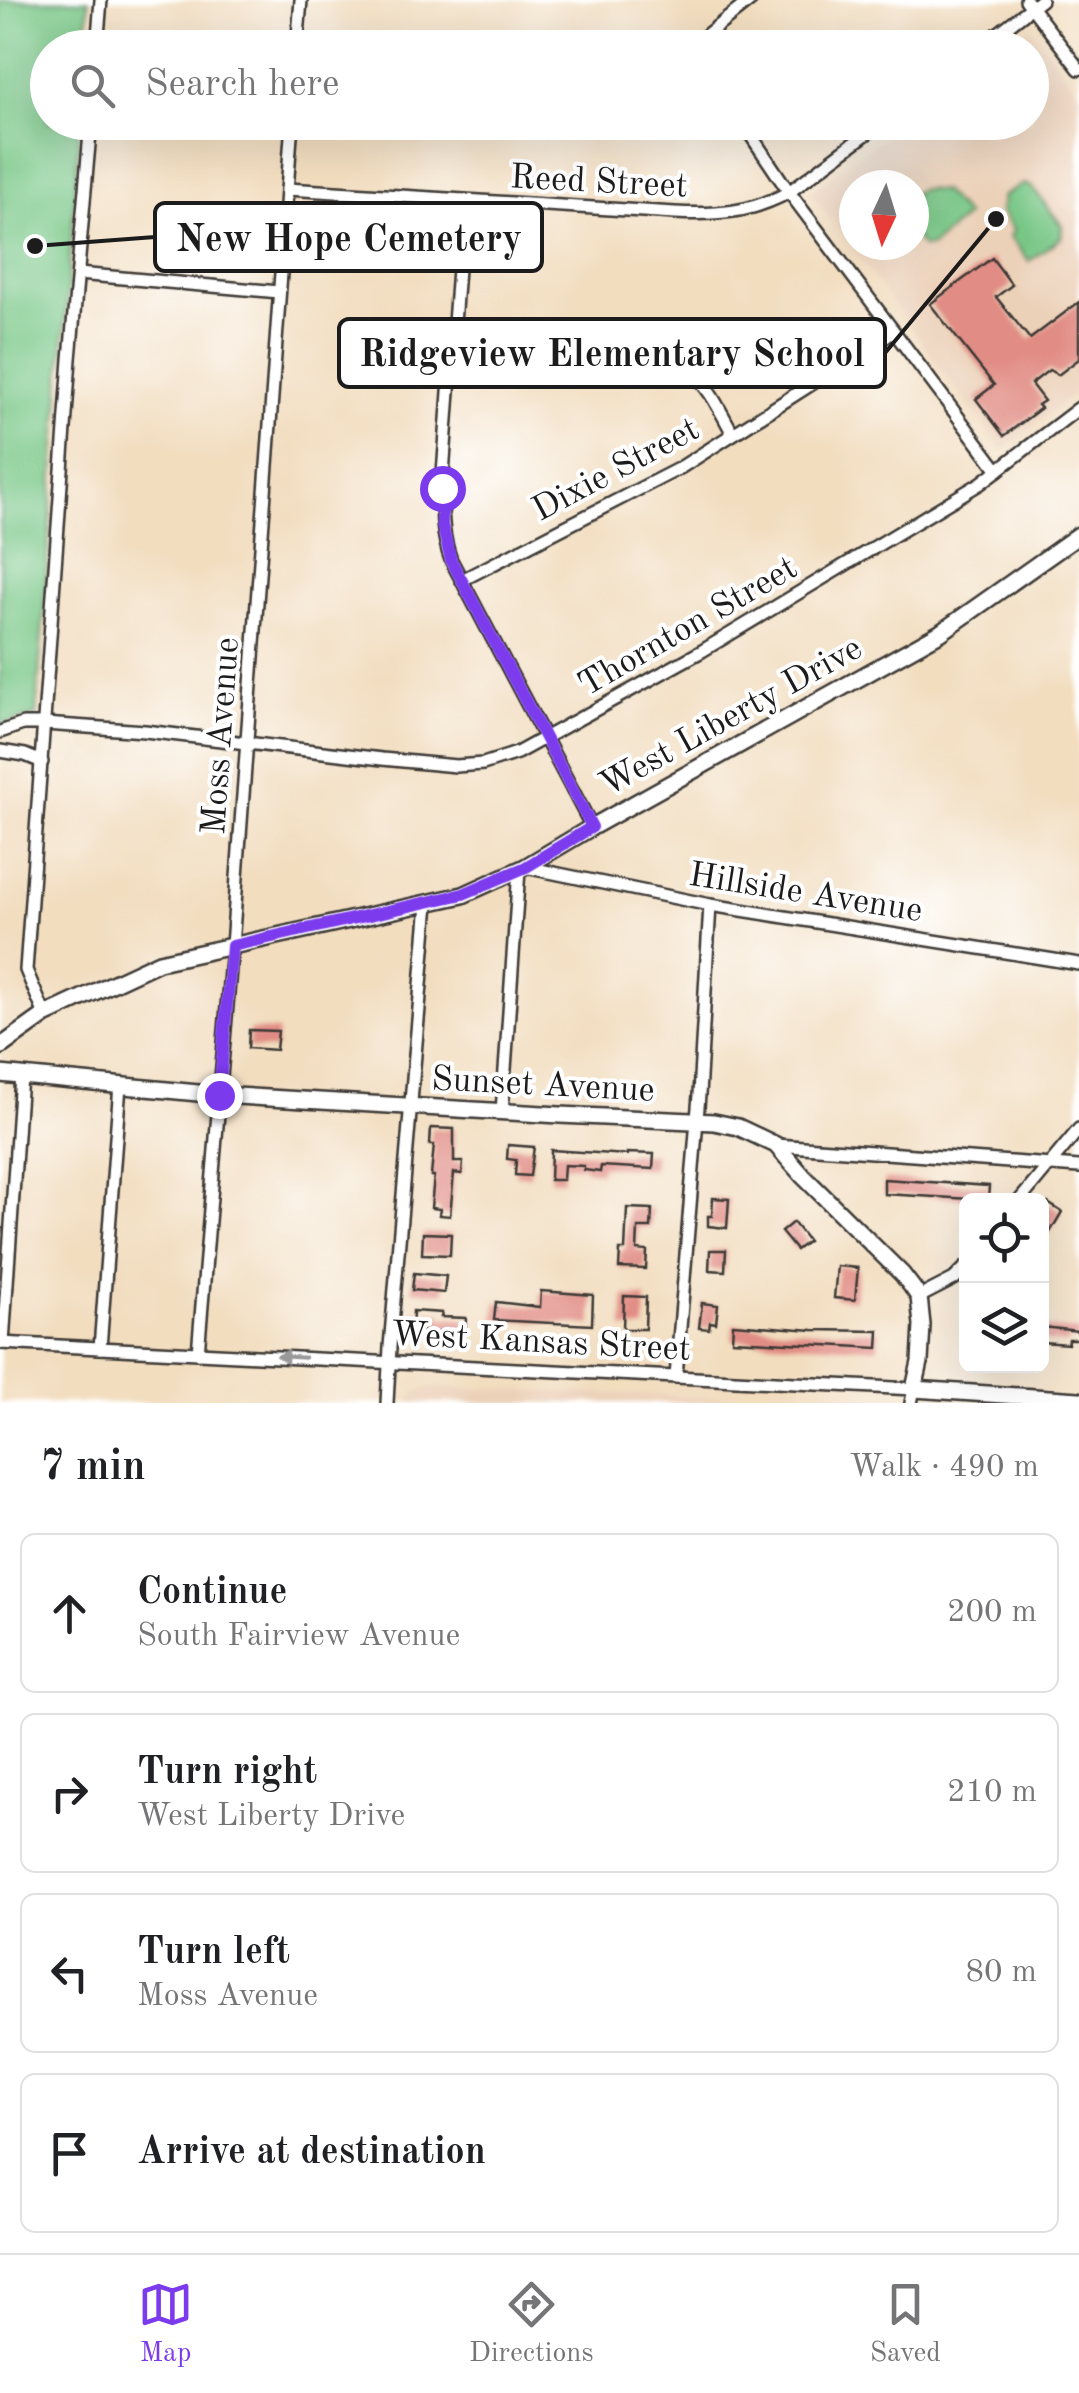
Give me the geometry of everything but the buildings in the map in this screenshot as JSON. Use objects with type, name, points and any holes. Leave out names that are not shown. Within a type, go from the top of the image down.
[{"type":"main road","name":"West Liberty Drive","points":[[0,1047],[45,1014],[159,962],[428,903],[463,894],[522,869],[940,633],[1079,536]]},
{"type":"main road","name":"Sunset Avenue","points":[[0,1074],[219,1095],[714,1122],[738,1126],[776,1145]]},
{"type":"main road","points":[[776,1145],[902,1274],[919,1298],[922,1341],[913,1396]]},
{"type":"main road","name":"West Kansas Street","points":[[913,1396],[1079,1400]]},
{"type":"street","points":[[99,30],[101,0]]},
{"type":"street","points":[[299,30],[301,0]]},
{"type":"street","points":[[713,30],[751,0]]},
{"type":"street","points":[[1000,30],[1033,2],[1079,69]]},
{"type":"street","points":[[45,1014],[26,970],[89,140]]},
{"type":"street","name":"Moss Avenue","points":[[198,1353],[291,140]]},
{"type":"street","points":[[754,140],[788,192],[998,470]]},
{"type":"street","name":"Reed Street","points":[[287,189],[712,214],[752,208],[788,192],[858,140]]},
{"type":"street","points":[[463,200],[442,488],[445,542],[592,827]]},
{"type":"street","points":[[78,274],[279,292]]},
{"type":"street","name":"Dixie Street","points":[[462,580],[680,468],[893,332]]},
{"type":"street","points":[[615,360],[665,363],[689,371],[708,388],[733,434]]},
{"type":"street","name":"Thornton Street","points":[[0,732],[22,724],[44,724],[456,766],[500,760],[702,651],[965,493],[1079,408]]},
{"type":"street","points":[[0,751],[25,754],[42,762]]},
{"type":"street","points":[[502,1112],[522,869]]},
{"type":"street","name":"Hillside Avenue","points":[[522,869],[1079,964]]},
{"type":"street","points":[[387,1403],[428,903]]},
{"type":"street","points":[[676,1377],[710,904]]},
{"type":"street","points":[[2,1343],[21,1076]]},
{"type":"street","points":[[100,1348],[120,1085]]},
{"type":"street","points":[[1026,1193],[1079,1128]]},
{"type":"street","name":"Sunset Avenue","points":[[776,1145],[1079,1167]]},
{"type":"street","points":[[919,1298],[959,1274]]},
{"type":"street","name":"West Kansas Street","points":[[2,1343],[676,1377],[913,1396]]},
{"type":"shaded area","points":[[1049,53],[1079,92],[1079,391],[1002,450],[861,260],[929,260],[929,170],[840,170],[881,140],[1049,140]]},
{"type":"shaded area","points":[[839,171],[839,231],[810,192]]},
{"type":"shaded area","points":[[429,1387],[798,1403],[409,1403],[415,1393]]},
{"type":"green space","points":[[0,0],[89,0],[87,30],[30,30],[30,140],[79,140],[36,716],[0,725]]},
{"type":"green space","points":[[1024,184],[1032,187],[1062,226],[1061,238],[1029,261],[1009,236],[1014,231],[1000,211],[1003,196]]},
{"type":"green space","points":[[929,190],[942,191],[966,216],[930,247]]},
{"type":"place","name":"Ridgeview Elementary School","points":[[996,219]]},
{"type":"place","name":"New Hope Cemetery","points":[[35,246]]},
{"type":"route","points":[[219,1095],[232,946],[463,894],[526,867],[592,827],[451,560],[442,525],[442,488]]}]
